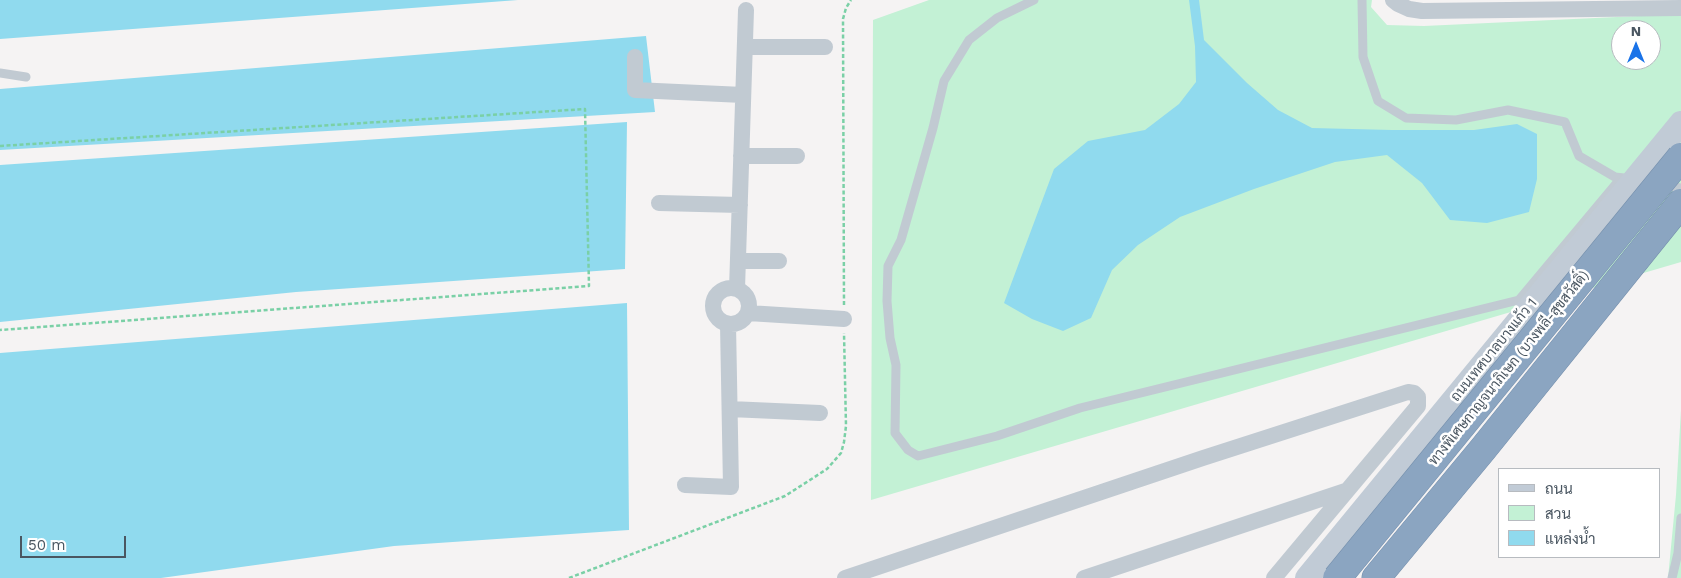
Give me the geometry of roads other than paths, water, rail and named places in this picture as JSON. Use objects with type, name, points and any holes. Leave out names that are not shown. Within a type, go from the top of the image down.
[{"type":"highway","name":"ทางพิเศษกาญจนาภิเษก (บางพลี-สุขสวัสดิ์)","points":[[1337,578],[1681,157]]},
{"type":"highway","points":[[1376,578],[1483,449],[1681,203]]},
{"type":"main road","name":"ถนนเทศบาลบางแก้ว 1","points":[[1307,578],[1627,179],[1681,123]]},
{"type":"street","points":[[1393,0],[1408,9],[1422,11],[1681,8]]},
{"type":"street","points":[[737,289],[746,10]]},
{"type":"street","points":[[745,47],[825,47]]},
{"type":"street","points":[[635,57],[635,90],[743,95]]},
{"type":"street","points":[[741,156],[797,156]]},
{"type":"street","points":[[659,203],[740,205]]},
{"type":"street","points":[[738,261],[779,261]]},
{"type":"street","points":[[726,289],[737,289],[742,292],[749,302],[748,313],[740,322],[728,324],[717,319],[714,314],[713,301],[716,296],[726,289]]},
{"type":"street","points":[[748,313],[844,319]]},
{"type":"street","points":[[685,485],[731,487],[728,324]]},
{"type":"street","points":[[845,578],[1202,458],[1408,392],[1414,393],[1418,397],[1418,406],[1274,578]]},
{"type":"street","points":[[730,410],[820,412]]},
{"type":"street","points":[[1084,578],[1346,491]]},
{"type":"lane","points":[[1034,0],[997,18],[969,40],[944,81],[933,128],[901,240],[888,266],[887,301],[890,338],[896,365],[895,432],[908,450],[918,456],[997,436],[1080,408],[1519,300],[1627,179]]},
{"type":"lane","points":[[1362,0],[1363,57],[1378,101],[1406,118],[1456,120],[1508,110],[1565,122],[1579,156],[1615,177],[1681,188]]},
{"type":"lane","points":[[0,73],[26,77]]},
{"type":"lane","points":[[1672,578],[1678,553],[1681,518]]},
{"type":"water","points":[[0,0],[518,0],[0,39]]},
{"type":"water","points":[[1189,0],[1199,0],[1204,40],[1247,83],[1278,110],[1312,128],[1474,130],[1517,124],[1537,134],[1537,179],[1529,212],[1487,223],[1450,220],[1422,183],[1387,155],[1335,162],[1254,189],[1180,217],[1138,245],[1112,270],[1091,318],[1063,331],[1032,319],[1004,303],[1054,169],[1088,141],[1145,130],[1179,104],[1196,82],[1195,46]]},
{"type":"water","points":[[646,36],[655,112],[0,150],[0,89]]},
{"type":"water","points":[[627,122],[625,269],[296,292],[0,322],[0,165]]},
{"type":"water","points":[[627,303],[629,530],[394,546],[161,578],[0,578],[0,353]]}]
